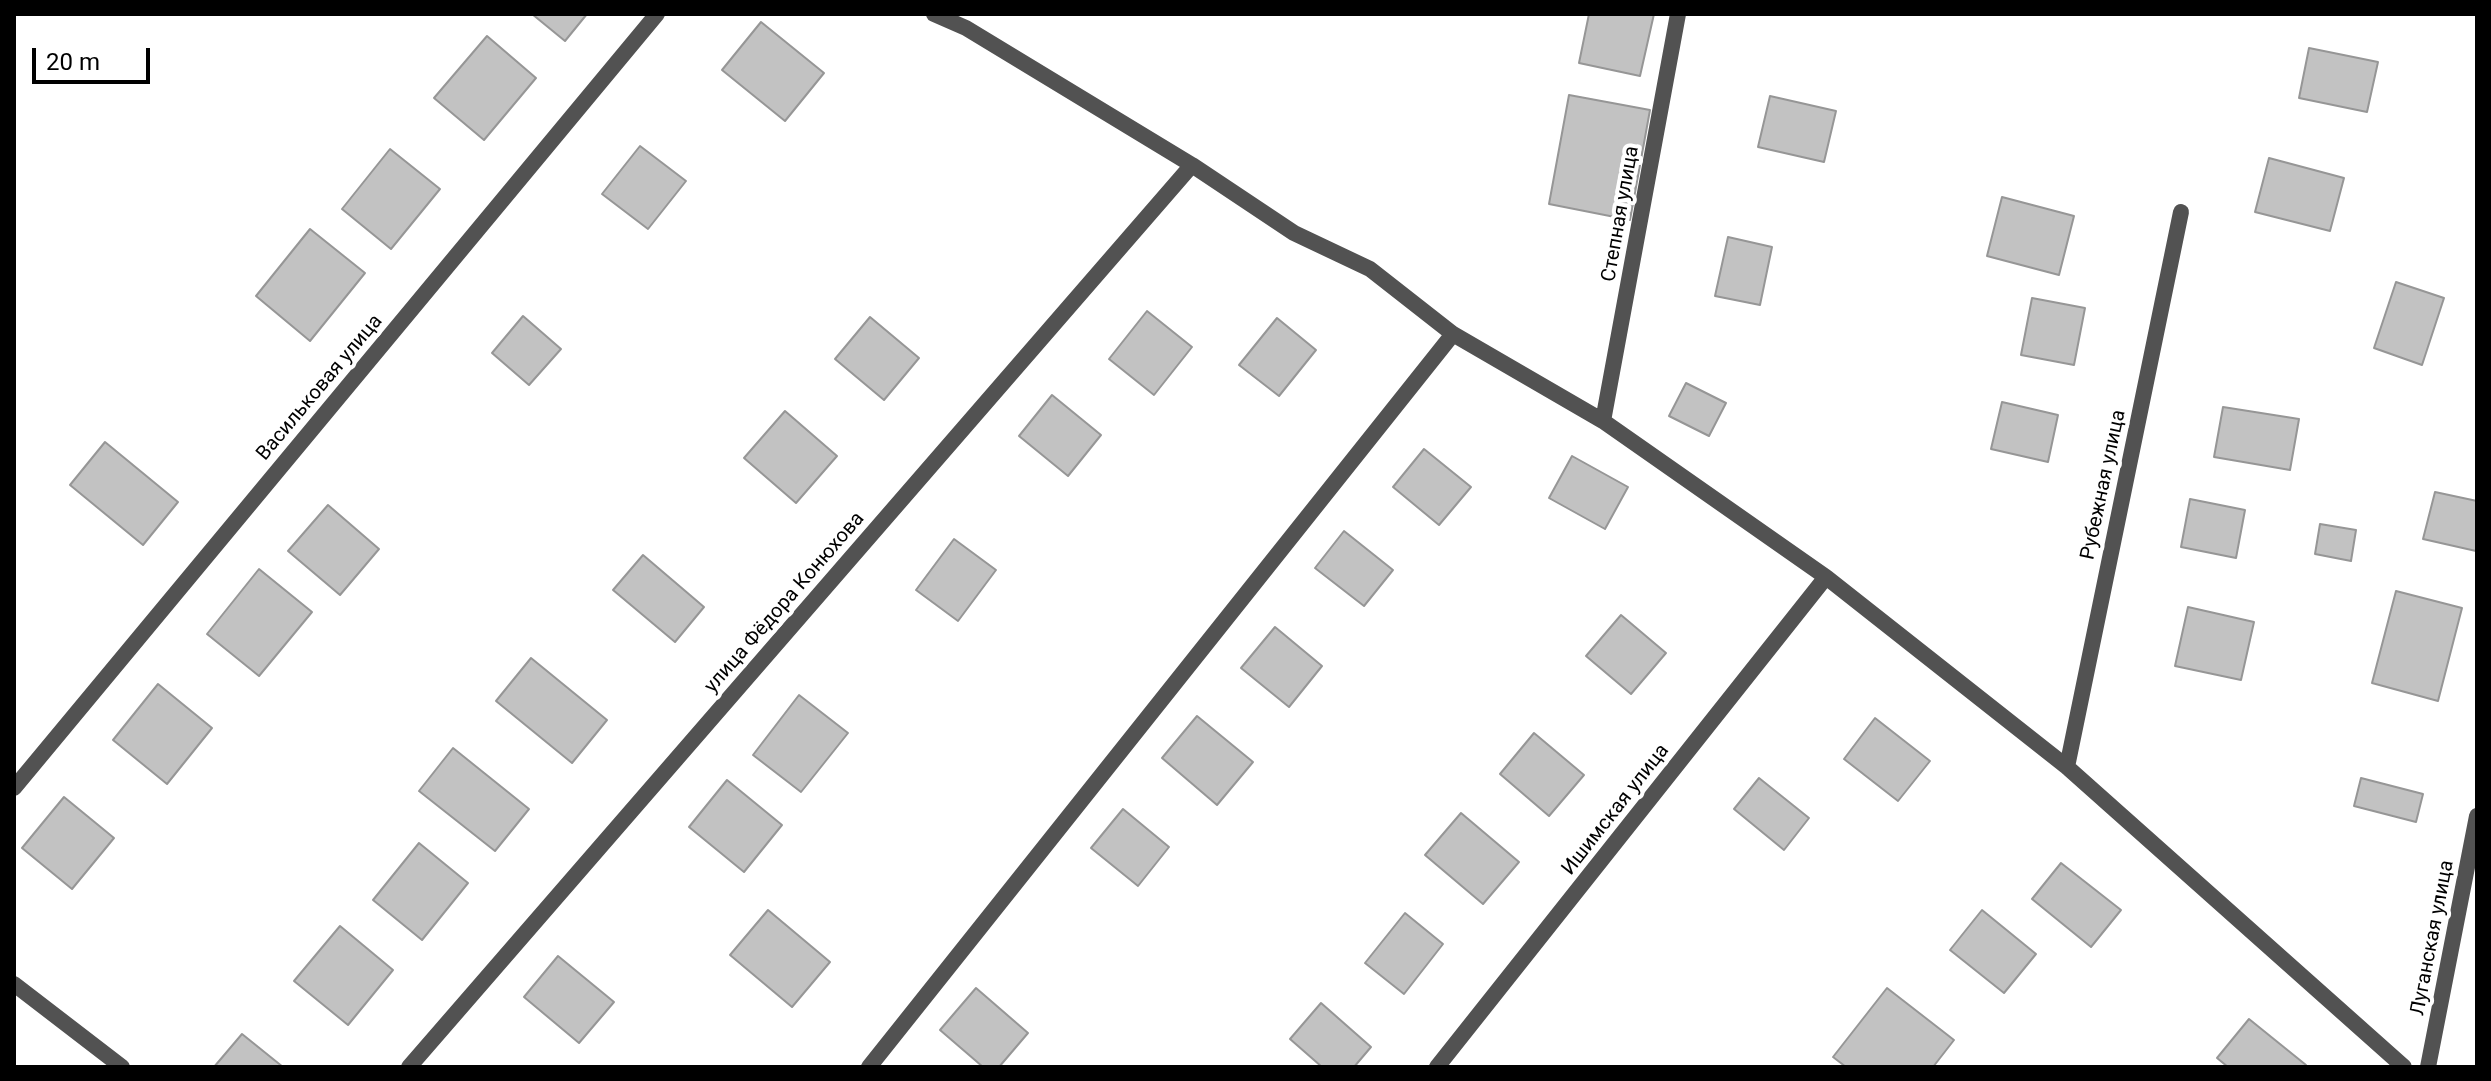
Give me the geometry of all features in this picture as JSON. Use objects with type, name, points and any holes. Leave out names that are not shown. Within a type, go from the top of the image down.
[{"type":"street","name":"Васильковая улица","points":[[14,788],[657,14]]},
{"type":"street","points":[[934,14],[966,28],[1192,165],[1294,233],[1370,269],[1453,334],[1603,421],[1826,577],[2067,767],[2404,1067]]},
{"type":"street","name":"Степная улица","points":[[1603,421],[1678,14]]},
{"type":"street","name":"улица Фёдора Конюхова","points":[[409,1067],[1192,165]]},
{"type":"street","name":"Рубежная улица","points":[[2067,767],[2181,212]]},
{"type":"street","points":[[869,1067],[1453,334]]},
{"type":"street","name":"Ишимская улица","points":[[1437,1067],[1826,577]]},
{"type":"street","name":"Луганская улица","points":[[2428,1067],[2477,816]]},
{"type":"street","points":[[14,984],[122,1067]]},
{"type":"building","points":[[532,14],[587,14],[565,41]]},
{"type":"building","points":[[1589,14],[1654,14],[1640,76],[1579,63]]},
{"type":"building","points":[[761,22],[824,73],[785,121],[722,70]]},
{"type":"building","points":[[487,36],[536,78],[484,140],[434,98]]},
{"type":"building","points":[[2309,48],[2378,62],[2367,112],[2299,98]]},
{"type":"building","points":[[1569,95],[1650,110],[1630,220],[1549,204]]},
{"type":"building","points":[[1770,96],[1836,111],[1824,162],[1758,147]]},
{"type":"building","points":[[640,146],[686,181],[648,229],[602,194]]},
{"type":"building","points":[[390,149],[440,189],[391,249],[342,209]]},
{"type":"building","points":[[2269,158],[2344,178],[2330,231],[2255,212]]},
{"type":"building","points":[[2002,197],[2074,216],[2059,275],[1987,256]]},
{"type":"building","points":[[310,229],[365,273],[310,341],[256,296]]},
{"type":"building","points":[[1728,237],[1772,247],[1760,305],[1715,296]]},
{"type":"building","points":[[2396,282],[2444,298],[2422,365],[2374,348]]},
{"type":"building","points":[[2032,298],[2085,308],[2074,365],[2021,355]]},
{"type":"building","points":[[1147,311],[1192,347],[1154,395],[1109,359]]},
{"type":"building","points":[[523,316],[561,349],[529,385],[492,353]]},
{"type":"building","points":[[870,317],[919,358],[884,400],[835,359]]},
{"type":"building","points":[[1277,318],[1316,350],[1279,396],[1239,365]]},
{"type":"building","points":[[1686,383],[1726,403],[1709,436],[1669,416]]},
{"type":"building","points":[[1052,395],[1101,435],[1068,476],[1019,436]]},
{"type":"building","points":[[2002,402],[2058,415],[2048,462],[1991,449]]},
{"type":"building","points":[[2223,407],[2299,419],[2290,470],[2214,457]]},
{"type":"building","points":[[785,411],[837,456],[796,503],[744,458]]},
{"type":"building","points":[[105,442],[178,502],[143,545],[70,485]]},
{"type":"building","points":[[1424,449],[1471,487],[1439,525],[1393,487]]},
{"type":"building","points":[[1572,456],[1628,487],[1605,529],[1549,498]]},
{"type":"building","points":[[2435,492],[2477,501],[2476,551],[2423,539]]},
{"type":"building","points":[[2190,499],[2245,510],[2236,558],[2181,547]]},
{"type":"building","points":[[328,505],[379,549],[340,595],[288,551]]},
{"type":"building","points":[[2320,524],[2356,530],[2351,561],[2315,554]]},
{"type":"building","points":[[1344,531],[1393,570],[1364,606],[1315,568]]},
{"type":"building","points":[[954,539],[996,570],[958,621],[916,590]]},
{"type":"building","points":[[643,555],[704,607],[675,642],[613,590]]},
{"type":"building","points":[[259,569],[312,612],[259,676],[207,634]]},
{"type":"building","points":[[2396,591],[2462,608],[2438,701],[2372,683]]},
{"type":"building","points":[[2188,607],[2254,622],[2241,680],[2175,666]]},
{"type":"building","points":[[1621,615],[1666,653],[1631,694],[1586,656]]},
{"type":"building","points":[[1275,627],[1322,666],[1289,707],[1241,668]]},
{"type":"building","points":[[531,658],[607,720],[572,763],[496,701]]},
{"type":"building","points":[[158,684],[212,728],[167,784],[113,740]]},
{"type":"building","points":[[799,695],[848,733],[801,792],[753,755]]},
{"type":"building","points":[[1197,716],[1253,762],[1217,805],[1162,758]]},
{"type":"building","points":[[1875,718],[1930,761],[1898,801],[1844,759]]},
{"type":"building","points":[[1534,733],[1584,775],[1549,816],[1500,774]]},
{"type":"building","points":[[453,748],[529,809],[495,851],[419,791]]},
{"type":"building","points":[[1759,778],[1809,818],[1784,850],[1734,809]]},
{"type":"building","points":[[2361,778],[2423,794],[2416,822],[2354,806]]},
{"type":"building","points":[[727,780],[782,825],[744,872],[689,827]]},
{"type":"building","points":[[64,797],[114,838],[72,889],[22,848]]},
{"type":"building","points":[[1123,809],[1169,847],[1138,886],[1091,848]]},
{"type":"building","points":[[1461,813],[1519,862],[1483,904],[1425,855]]},
{"type":"building","points":[[419,843],[468,883],[422,940],[373,900]]},
{"type":"building","points":[[2061,863],[2121,910],[2091,947],[2032,899]]},
{"type":"building","points":[[768,910],[830,962],[792,1007],[730,955]]},
{"type":"building","points":[[1982,910],[2036,954],[2004,993],[1950,950]]},
{"type":"building","points":[[1405,913],[1443,944],[1404,994],[1365,963]]},
{"type":"building","points":[[340,926],[393,970],[348,1025],[294,981]]},
{"type":"building","points":[[558,956],[614,1002],[579,1043],[524,997]]},
{"type":"building","points":[[976,988],[1028,1033],[999,1067],[983,1067],[940,1030]]},
{"type":"building","points":[[1887,988],[1954,1040],[1933,1067],[1846,1067],[1833,1057]]},
{"type":"building","points":[[1321,1003],[1371,1047],[1354,1067],[1322,1067],[1290,1039]]},
{"type":"building","points":[[2249,1019],[2306,1065],[2228,1067],[2217,1058]]},
{"type":"building","points":[[242,1034],[283,1067],[214,1067]]}]
